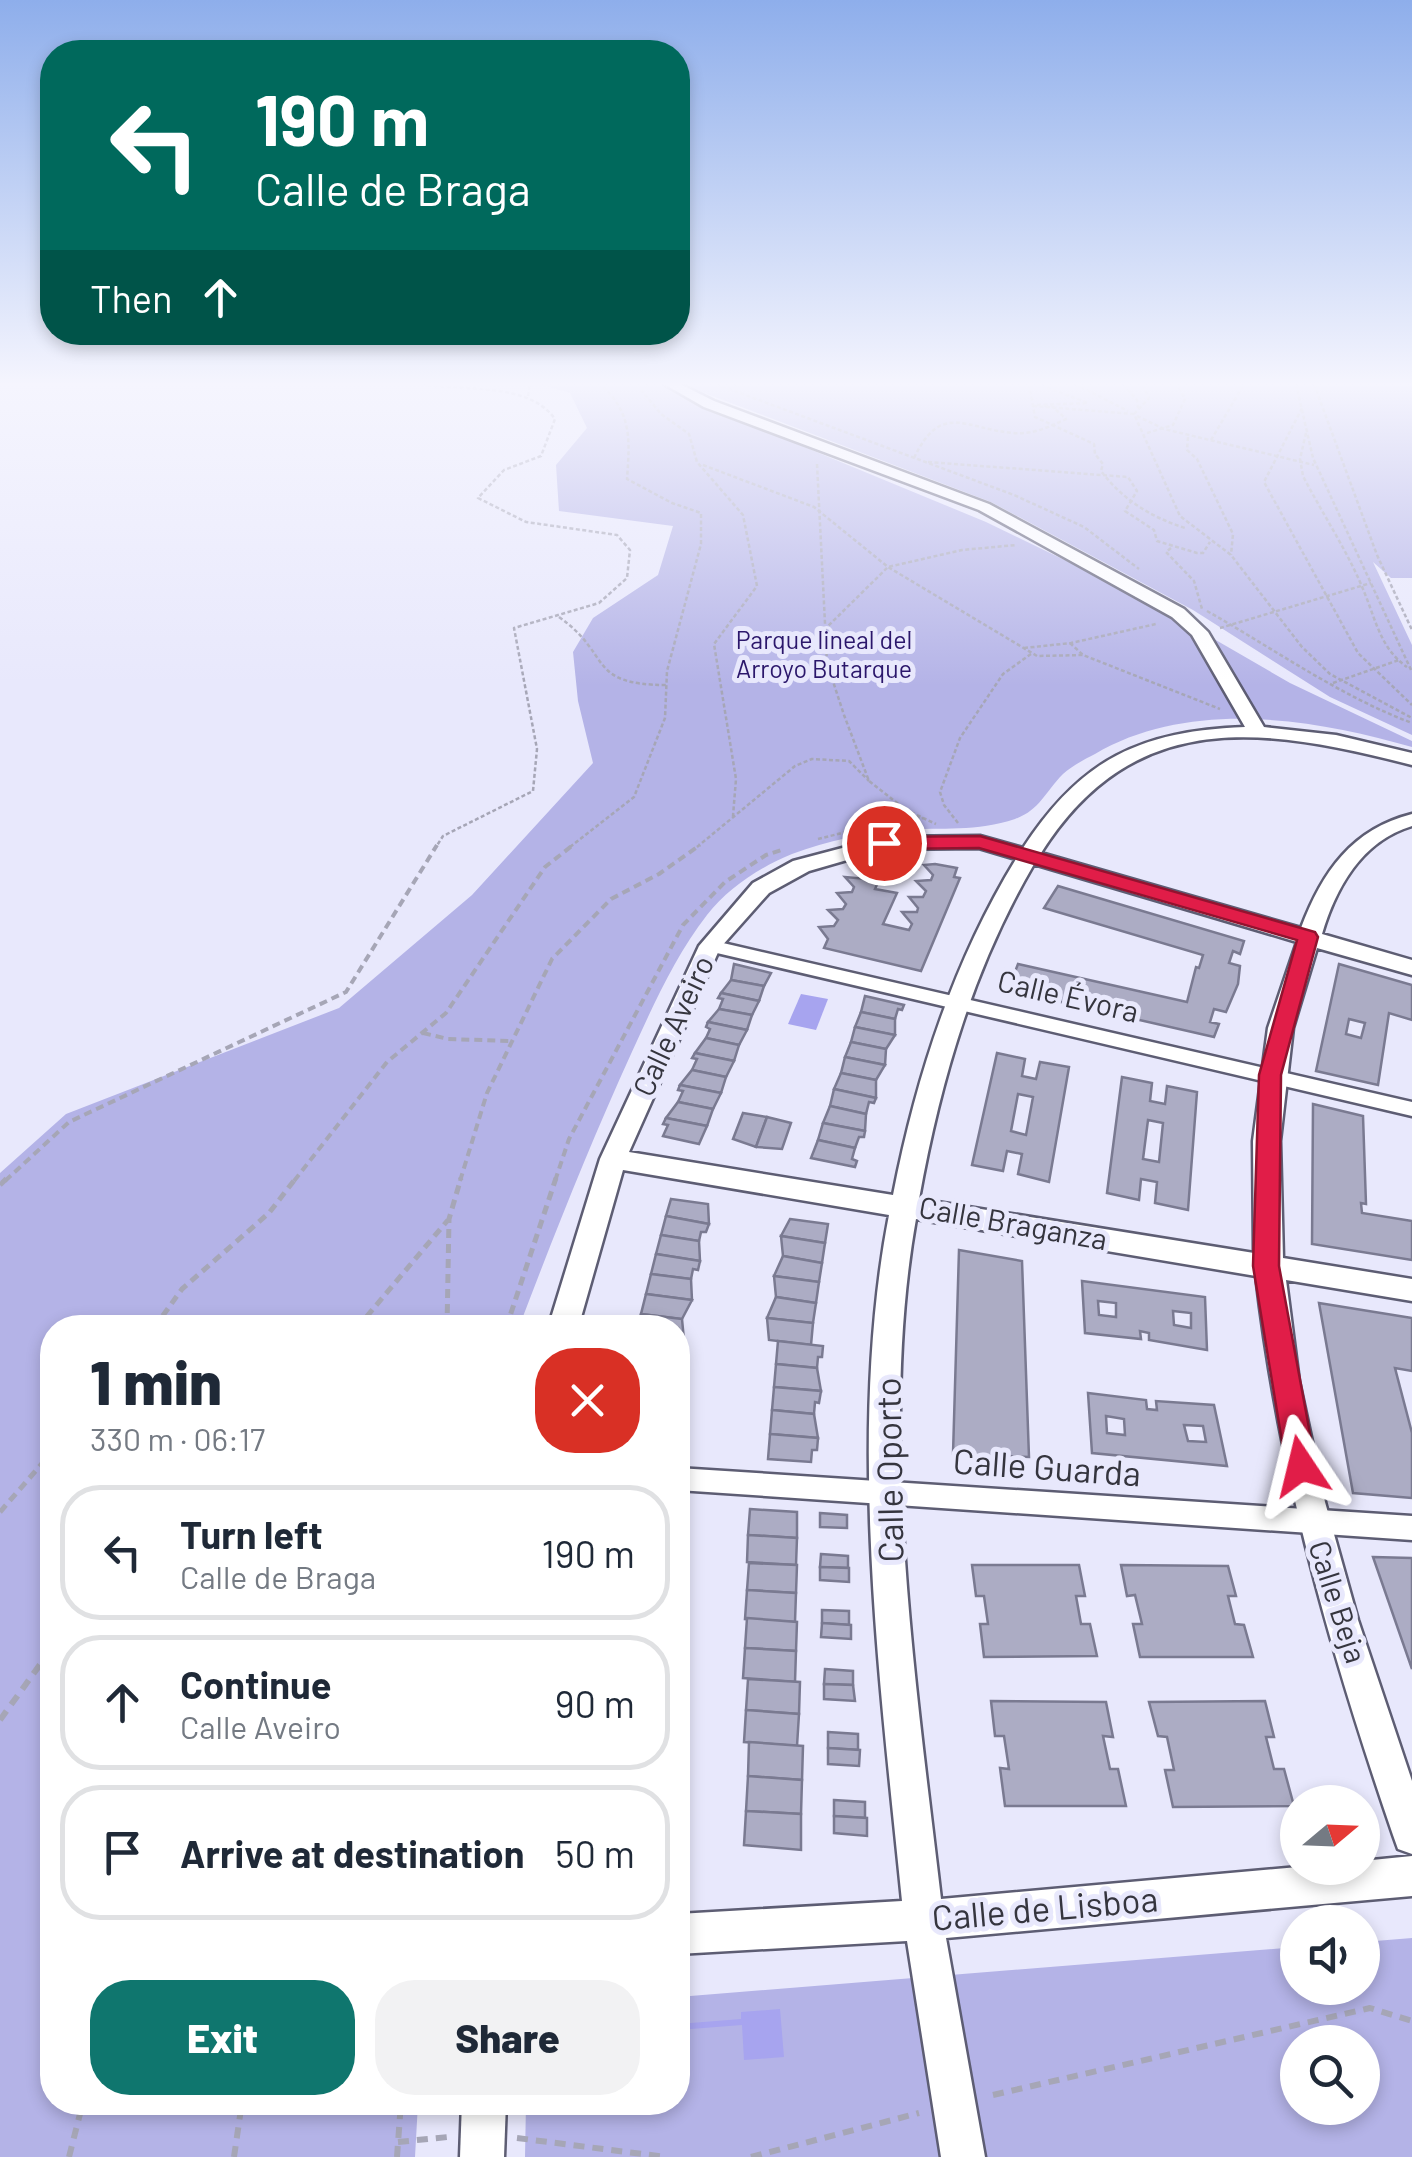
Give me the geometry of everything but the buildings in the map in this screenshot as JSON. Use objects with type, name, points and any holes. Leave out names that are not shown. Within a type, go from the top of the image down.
[{"type":"street","points":[[927,485],[984,506],[1178,613],[1199,632],[1252,725]]},
{"type":"street","name":"Calle Oporto","points":[[963,2157],[924,1920],[898,1680],[886,1492],[890,1323],[902,1205],[929,1083],[956,1001],[1028,854],[1094,776],[1126,758],[1172,741],[1252,725],[1321,736],[1412,759]]},
{"type":"street","name":"Calle Oporto","points":[[980,842],[1013,834],[1059,814]]},
{"type":"street","name":"Calle Beja","points":[[1412,820],[1390,824],[1350,852],[1308,937],[1270,1075],[1266,1266],[1311,1522],[1412,1835]]},
{"type":"street","name":"Calle Aveiro","points":[[568,1315],[613,1159],[710,946],[761,888],[801,866],[884,843],[980,842],[1412,968]]},
{"type":"street","name":"Calle Évora","points":[[710,946],[1412,1109]]},
{"type":"street","name":"Calle Braganza","points":[[613,1159],[1412,1290]]},
{"type":"street","name":"Calle Guarda","points":[[690,1480],[1412,1528]]},
{"type":"street","name":"Calle de Lisboa","points":[[690,1933],[924,1920],[1412,1876]]},
{"type":"street","points":[[482,2157],[484,2115]]},
{"type":"path","points":[[0,1185],[69,1122],[346,992],[443,836],[533,791],[538,749],[514,628],[599,603],[627,578],[630,550],[617,535],[552,529],[490,508],[478,498],[485,485]]},
{"type":"path","points":[[163,1315],[182,1289],[269,1213],[386,1062],[446,1013],[545,867],[634,796],[666,718],[667,685],[701,544],[702,512],[672,503],[638,485]]},
{"type":"path","points":[[717,485],[743,515],[757,586],[714,644],[736,779],[733,816]]},
{"type":"path","points":[[755,485],[818,510],[888,567],[1032,654]]},
{"type":"path","points":[[818,485],[827,663],[869,781]]},
{"type":"path","points":[[1110,485],[1115,492],[1154,516],[1190,530],[1231,555],[1274,613],[1332,676],[1412,718]]},
{"type":"path","points":[[1132,485],[1137,492],[1125,511],[1154,530],[1158,541],[1170,548],[1203,553],[1210,542]]},
{"type":"path","points":[[1165,485],[1172,504],[1190,530]]},
{"type":"path","points":[[1209,485],[1233,534],[1231,555]]},
{"type":"path","points":[[1265,485],[1358,653],[1412,705]]},
{"type":"path","points":[[1308,485],[1372,608],[1372,621],[1397,660],[1411,670]]},
{"type":"path","points":[[1330,485],[1344,528],[1411,670]]},
{"type":"path","points":[[1350,485],[1376,555],[1412,630]]},
{"type":"path","points":[[824,630],[888,567],[962,550],[1049,542]]},
{"type":"path","points":[[1170,548],[1166,552],[1194,581],[1202,609]]},
{"type":"path","points":[[1024,648],[1049,642],[1070,643],[1135,626],[1191,624],[1221,628],[1372,584]]},
{"type":"path","points":[[557,616],[577,627],[612,680],[631,687],[667,685]]},
{"type":"path","points":[[1070,643],[1084,655],[1252,725]]},
{"type":"path","points":[[980,842],[964,832],[940,792],[960,738],[1003,674],[1032,654],[1084,655]]},
{"type":"path","points":[[1333,683],[1406,660]]},
{"type":"path","points":[[1374,709],[1402,712]]},
{"type":"path","points":[[447,1315],[449,1219],[487,1093],[552,960],[610,898],[658,874],[698,847],[795,766],[812,759],[849,761],[906,810],[980,842]]},
{"type":"path","points":[[422,1032],[448,1039],[512,1041]]},
{"type":"path","points":[[369,1315],[449,1219]]},
{"type":"path","points":[[0,1512],[40,1466]]},
{"type":"path","points":[[0,1720],[40,1665]]},
{"type":"path","points":[[994,2094],[1370,2008],[1412,2021]]},
{"type":"path","points":[[751,2157],[920,2113]]},
{"type":"path","points":[[69,2157],[80,2115]]},
{"type":"path","points":[[234,2157],[240,2115]]},
{"type":"path","points":[[398,2157],[400,2115]]},
{"type":"path","points":[[525,2139],[666,2157]]},
{"type":"green space","name":"Parque lineal del Arroyo Butarque","points":[[557,485],[896,485],[986,522],[1143,598],[1290,683],[1412,741],[1412,747],[1293,722],[1211,720],[1170,726],[1132,737],[1079,763],[1063,774],[1036,806],[1015,819],[973,827],[889,831],[847,838],[792,854],[757,872],[707,915],[665,983],[601,1122],[524,1315],[40,1315],[40,2115],[417,2115],[415,2157],[0,2157],[0,1173],[66,1114],[339,1008],[472,895],[593,763],[578,701],[573,652],[593,618],[658,575],[673,526],[559,511]]},
{"type":"green space","points":[[945,485],[1412,485],[1412,578],[1391,578],[1373,562],[1412,645],[1412,735],[1330,697],[1193,610],[991,502]]},
{"type":"green space","points":[[1412,1938],[1412,2157],[525,2157],[526,2115],[690,2115],[690,1996],[1280,1948],[1280,2005],[1380,2005],[1380,1941]]},
{"type":"shaded area","points":[[801,994],[828,999],[816,1030],[788,1024]]},
{"type":"shaded area","points":[[780,2009],[784,2057],[744,2060],[742,2025],[690,2029],[690,2023],[741,2019],[741,2012]]},
{"type":"route","points":[[884,843],[980,842],[1308,937],[1270,1075],[1266,1266],[1301,1466]]}]
